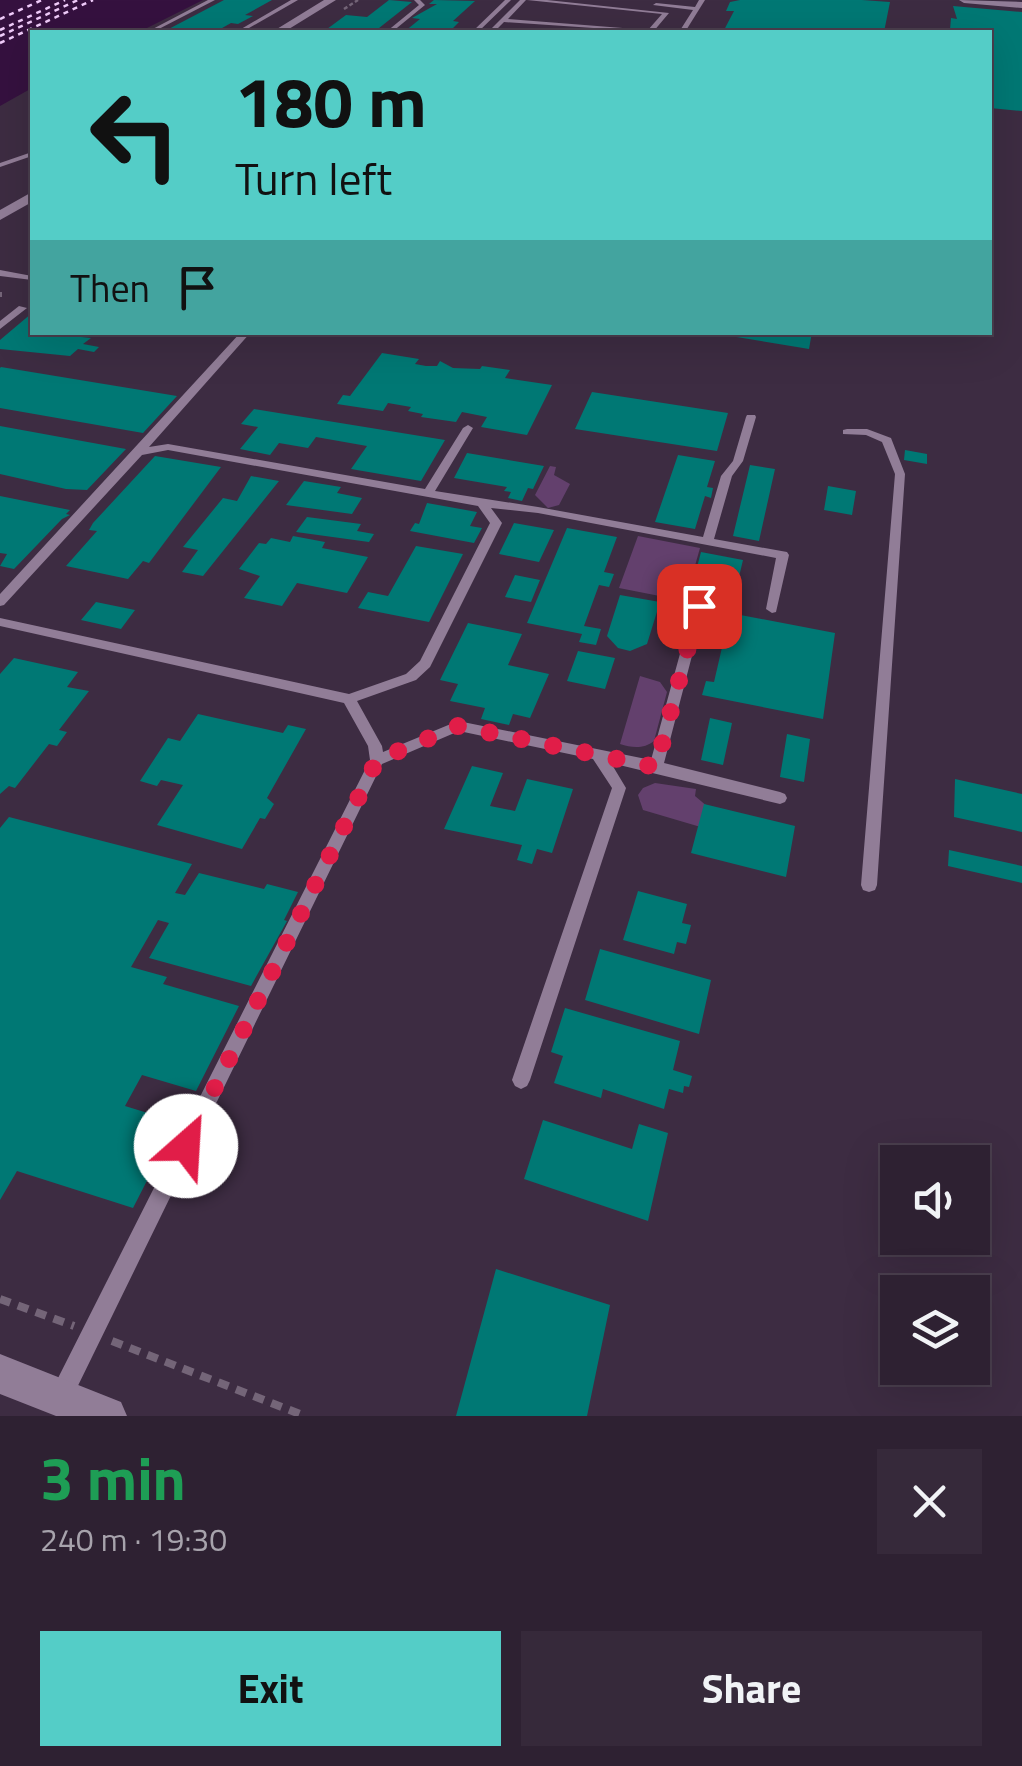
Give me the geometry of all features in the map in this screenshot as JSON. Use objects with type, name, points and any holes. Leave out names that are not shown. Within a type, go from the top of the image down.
[{"type":"main road","points":[[281,30],[330,0]]},
{"type":"main road","points":[[297,30],[346,0]]},
{"type":"main road","points":[[964,0],[1022,3]]},
{"type":"main road","points":[[0,202],[30,183]]},
{"type":"main road","points":[[0,216],[30,197]]},
{"type":"main road","points":[[0,1374],[107,1416]]},
{"type":"lane","points":[[154,30],[212,0]]},
{"type":"lane","points":[[242,30],[295,0]]},
{"type":"lane","points":[[391,30],[422,5],[417,0]]},
{"type":"lane","points":[[477,30],[507,0]]},
{"type":"lane","points":[[493,30],[527,0],[666,13],[651,30]]},
{"type":"lane","points":[[591,0],[696,9]]},
{"type":"lane","points":[[683,30],[702,0]]},
{"type":"lane","points":[[490,17],[625,30]]},
{"type":"lane","points":[[0,165],[30,155]]},
{"type":"lane","points":[[0,178],[22,157]]},
{"type":"lane","points":[[0,273],[30,278]]},
{"type":"lane","points":[[0,326],[22,308]]},
{"type":"lane","points":[[0,602],[244,335]]},
{"type":"lane","points":[[708,540],[727,476],[738,461],[751,417]]},
{"type":"lane","points":[[428,494],[468,428]]},
{"type":"lane","points":[[847,432],[867,432],[887,440],[900,474],[868,885]]},
{"type":"lane","points":[[139,452],[168,446],[782,555],[772,609]]},
{"type":"lane","points":[[0,622],[349,699],[412,677],[425,664],[496,524],[482,503]]},
{"type":"lane","points":[[656,767],[699,606]]},
{"type":"lane","points":[[60,1397],[377,760],[375,746],[349,699]]},
{"type":"lane","points":[[377,760],[458,726],[656,767],[780,798]]},
{"type":"lane","points":[[521,1080],[619,788],[598,755]]},
{"type":"path","points":[[0,1299],[305,1416]]},
{"type":"shaded area","points":[[0,0],[203,0],[143,30],[30,30],[30,89],[0,106]]},
{"type":"shaded area","points":[[550,466],[556,467],[554,475],[570,484],[559,505],[548,508],[535,495]]},
{"type":"shaded area","points":[[638,536],[700,548],[685,601],[619,588]]},
{"type":"shaded area","points":[[640,676],[660,682],[667,692],[654,741],[633,747],[620,744]]},
{"type":"shaded area","points":[[655,783],[696,789],[695,796],[708,807],[704,828],[643,810],[638,795]]},
{"type":"building","points":[[224,0],[272,0],[245,15],[253,16],[219,30],[167,30]]},
{"type":"building","points":[[389,0],[412,2],[377,30],[326,30],[346,15],[367,17]]},
{"type":"building","points":[[434,0],[475,1],[453,21],[459,22],[452,29],[455,30],[406,30],[420,19],[412,18],[437,4],[429,4]]},
{"type":"building","points":[[730,2],[890,2],[884,30],[724,30],[734,11],[726,11]]},
{"type":"building","points":[[953,6],[1022,12],[1022,111],[992,108],[992,30],[950,30],[951,18],[957,19]]},
{"type":"building","points":[[30,315],[30,335],[91,338],[83,344],[99,347],[94,352],[78,349],[70,356],[0,349],[0,340]]},
{"type":"building","points":[[724,335],[811,335],[809,349]]},
{"type":"building","points":[[382,353],[419,359],[415,364],[426,366],[437,366],[440,361],[453,368],[482,366],[510,370],[505,378],[552,385],[527,435],[481,427],[487,417],[462,412],[456,422],[421,417],[423,414],[408,411],[411,407],[388,403],[383,411],[337,404],[343,395],[350,396]]},
{"type":"building","points":[[0,368],[177,396],[143,433],[0,408]]},
{"type":"building","points":[[592,392],[728,413],[717,451],[575,429]]},
{"type":"building","points":[[254,409],[445,440],[421,481],[351,469],[367,446],[316,437],[308,448],[279,443],[270,455],[240,449],[258,427],[241,424]]},
{"type":"building","points":[[0,426],[126,449],[87,490],[66,489],[0,474]]},
{"type":"building","points":[[905,450],[927,454],[927,464],[904,460]]},
{"type":"building","points":[[467,453],[544,466],[522,501],[508,498],[511,492],[504,491],[507,487],[454,478]]},
{"type":"building","points":[[678,455],[715,461],[707,487],[713,488],[711,498],[705,496],[695,529],[655,522]]},
{"type":"building","points":[[155,456],[221,467],[149,563],[143,561],[128,579],[66,566],[97,531],[89,530],[93,523]]},
{"type":"building","points":[[750,465],[775,469],[759,541],[733,536]]},
{"type":"building","points":[[251,476],[279,481],[203,576],[182,572],[198,550],[183,547],[223,498],[237,501]]},
{"type":"building","points":[[304,481],[341,487],[337,493],[362,498],[352,514],[286,505]]},
{"type":"building","points":[[828,486],[856,491],[852,515],[824,510]]},
{"type":"building","points":[[0,496],[70,510],[66,514],[70,515],[14,569],[0,566],[7,554],[0,553]]},
{"type":"building","points":[[427,503],[477,512],[470,526],[482,528],[474,543],[410,531],[415,523],[419,524]]},
{"type":"building","points":[[307,517],[361,524],[357,531],[374,534],[369,542],[296,532]]},
{"type":"building","points":[[514,523],[554,530],[539,562],[499,554]]},
{"type":"building","points":[[567,528],[617,537],[604,572],[614,574],[609,587],[599,585],[584,626],[601,629],[596,645],[579,642],[582,634],[527,623]]},
{"type":"building","points":[[293,536],[325,542],[322,548],[368,557],[347,593],[297,583],[282,606],[244,598],[260,576],[239,569],[259,543],[266,544],[271,538],[290,542]]},
{"type":"building","points":[[416,546],[463,554],[429,622],[358,608],[368,592],[388,596]]},
{"type":"building","points":[[701,552],[743,560],[734,598],[691,590]]},
{"type":"building","points":[[515,575],[540,580],[531,602],[505,597]]},
{"type":"building","points":[[620,595],[660,602],[647,644],[630,651],[618,648],[607,636]]},
{"type":"building","points":[[96,602],[135,610],[121,629],[81,620]]},
{"type":"building","points":[[730,613],[835,633],[823,719],[702,695],[706,681],[714,682]]},
{"type":"building","points":[[468,623],[522,634],[508,665],[549,674],[530,718],[513,714],[509,725],[481,719],[485,708],[450,701],[458,684],[440,680]]},
{"type":"building","points":[[578,651],[615,658],[605,689],[567,681]]},
{"type":"building","points":[[14,658],[78,672],[67,687],[89,691],[59,730],[67,732],[57,746],[49,744],[15,788],[9,786],[0,794],[0,674]]},
{"type":"building","points":[[198,714],[283,733],[288,725],[306,729],[267,798],[274,804],[265,819],[260,818],[242,849],[157,825],[183,785],[161,780],[157,786],[140,781],[168,738],[180,741]]},
{"type":"building","points":[[710,718],[732,723],[723,765],[701,760]]},
{"type":"building","points":[[787,734],[810,739],[804,782],[780,777]]},
{"type":"building","points":[[472,766],[503,773],[490,806],[515,811],[527,779],[573,789],[552,853],[537,849],[532,864],[517,860],[522,845],[444,829]]},
{"type":"building","points":[[955,779],[1022,794],[1022,832],[954,817]]},
{"type":"building","points":[[704,804],[795,826],[786,877],[691,853]]},
{"type":"building","points":[[9,817],[192,864],[175,893],[185,895],[199,873],[264,889],[267,884],[298,892],[284,920],[287,921],[251,986],[149,958],[169,923],[158,920],[131,967],[167,977],[163,984],[239,1006],[196,1091],[142,1075],[125,1106],[177,1122],[133,1208],[17,1171],[0,1200],[0,828]]},
{"type":"building","points":[[949,850],[1022,866],[1022,883],[948,866]]},
{"type":"building","points":[[638,891],[687,904],[682,923],[691,925],[686,944],[677,942],[674,954],[623,940]]},
{"type":"building","points":[[600,949],[711,980],[699,1034],[585,1000]]},
{"type":"building","points":[[565,1008],[680,1041],[673,1070],[692,1076],[689,1087],[684,1086],[683,1093],[669,1089],[664,1109],[603,1089],[601,1098],[554,1083],[563,1056],[551,1052]]},
{"type":"building","points":[[543,1120],[632,1149],[639,1124],[668,1133],[648,1221],[524,1179]]},
{"type":"building","points":[[496,1269],[610,1305],[587,1416],[456,1416]]},
{"type":"ferry route","points":[[0,19],[42,0]]},
{"type":"ferry route","points":[[0,30],[65,0]]},
{"type":"ferry route","points":[[0,36],[78,0]]},
{"type":"ferry route","points":[[0,43],[93,0]]},
{"type":"route","points":[[186,1146],[377,760],[458,726],[656,767],[699,606]]}]
